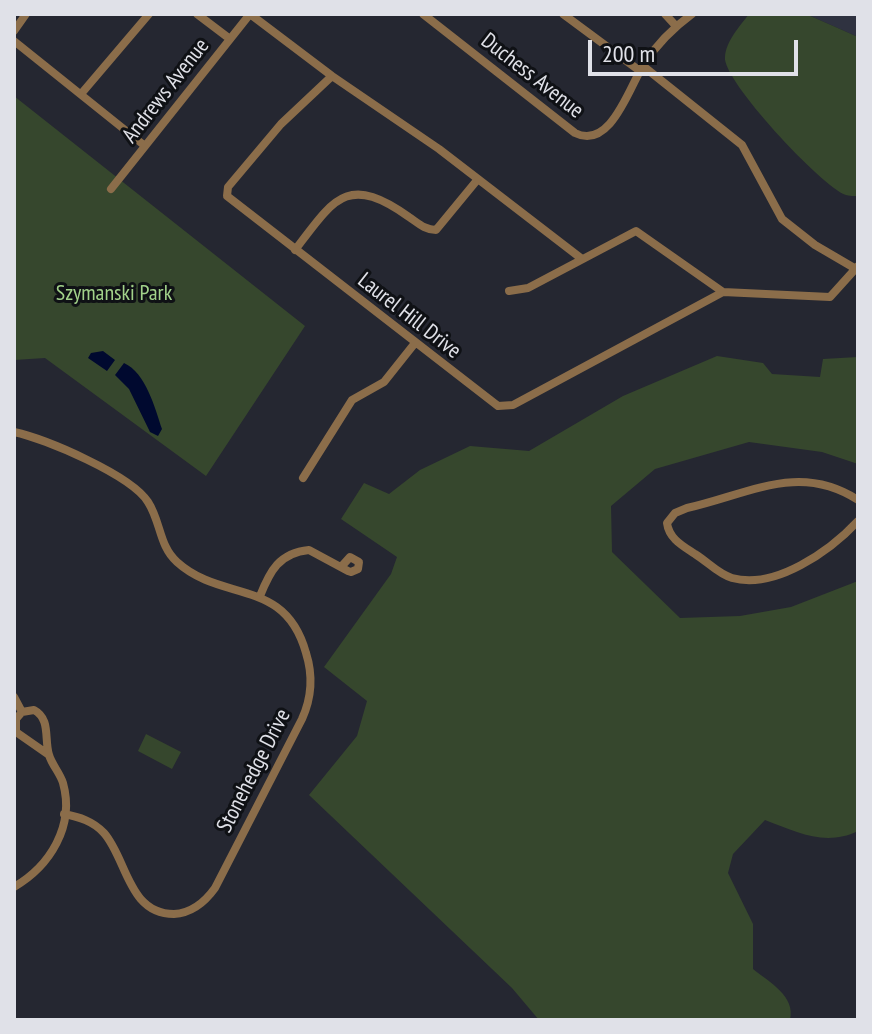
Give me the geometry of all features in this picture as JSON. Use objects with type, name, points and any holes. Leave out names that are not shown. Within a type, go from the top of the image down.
[{"type":"street","points":[[14,31],[26,14]]},
{"type":"street","points":[[81,94],[149,14]]},
{"type":"street","points":[[197,14],[230,39]]},
{"type":"street","points":[[250,14],[478,179],[582,259]]},
{"type":"street","name":"Andrews Avenue","points":[[111,189],[250,14]]},
{"type":"street","name":"Duchess Avenue","points":[[423,14],[583,136],[594,136],[605,127],[628,98],[641,68]]},
{"type":"street","points":[[509,291],[528,288],[636,231],[723,292],[830,297],[857,268],[815,245],[782,219],[742,145],[641,68],[563,14]]},
{"type":"street","points":[[665,14],[676,26]]},
{"type":"street","points":[[641,68],[676,26],[692,14]]},
{"type":"street","points":[[14,41],[145,146]]},
{"type":"street","name":"Laurel Hill Drive","points":[[332,76],[281,124],[226,190],[230,199],[492,403],[507,407],[723,292]]},
{"type":"street","points":[[295,250],[330,207],[356,194],[381,198],[427,229],[436,230],[478,179]]},
{"type":"street","points":[[303,478],[352,400],[384,382],[415,343]]},
{"type":"street","name":"Stonehedge Drive","points":[[14,432],[38,440],[135,486],[150,505],[165,547],[180,565],[203,577],[260,596],[286,613],[299,633],[309,665],[308,703],[209,896],[195,908],[181,913],[153,909],[138,897],[102,831],[84,819],[64,814]]},
{"type":"street","points":[[858,500],[823,483],[792,479],[687,508],[675,513],[667,523],[672,538],[728,577],[744,581],[759,580],[797,566],[835,543],[858,521]]},
{"type":"street","points":[[260,596],[273,567],[287,556],[309,550],[341,567]]},
{"type":"street","points":[[14,697],[22,712]]},
{"type":"street","points":[[14,887],[34,874],[51,854],[60,837],[64,814],[63,784],[49,755],[42,716],[34,710],[22,712],[16,719],[16,732],[49,755]]},
{"type":"shaded area","points":[[806,14],[858,14],[858,37]]},
{"type":"green space","points":[[749,14],[806,14],[858,37],[858,196],[846,195],[834,188],[796,154],[756,109],[728,69],[725,57],[728,45]]},
{"type":"green space","name":"Szymanski Park","points":[[14,96],[305,326],[206,476],[45,358],[14,360]]},
{"type":"green space","points":[[717,356],[763,363],[772,374],[820,377],[823,359],[858,357],[858,464],[822,452],[749,442],[655,469],[611,506],[612,552],[680,618],[740,616],[791,607],[858,581],[858,831],[846,836],[823,838],[765,820],[733,854],[728,873],[753,924],[753,969],[785,997],[791,1011],[790,1020],[539,1020],[512,988],[309,795],[357,736],[367,701],[324,667],[391,574],[397,557],[341,519],[364,483],[389,494],[420,470],[470,446],[529,451],[623,396]]},
{"type":"green space","points":[[146,734],[181,752],[172,769],[138,751]]},
{"type":"water","points":[[103,351],[115,360],[107,371],[88,358],[91,353]]},
{"type":"water","points":[[124,363],[132,368],[149,392],[162,429],[158,436],[150,432],[129,389],[115,375]]}]
